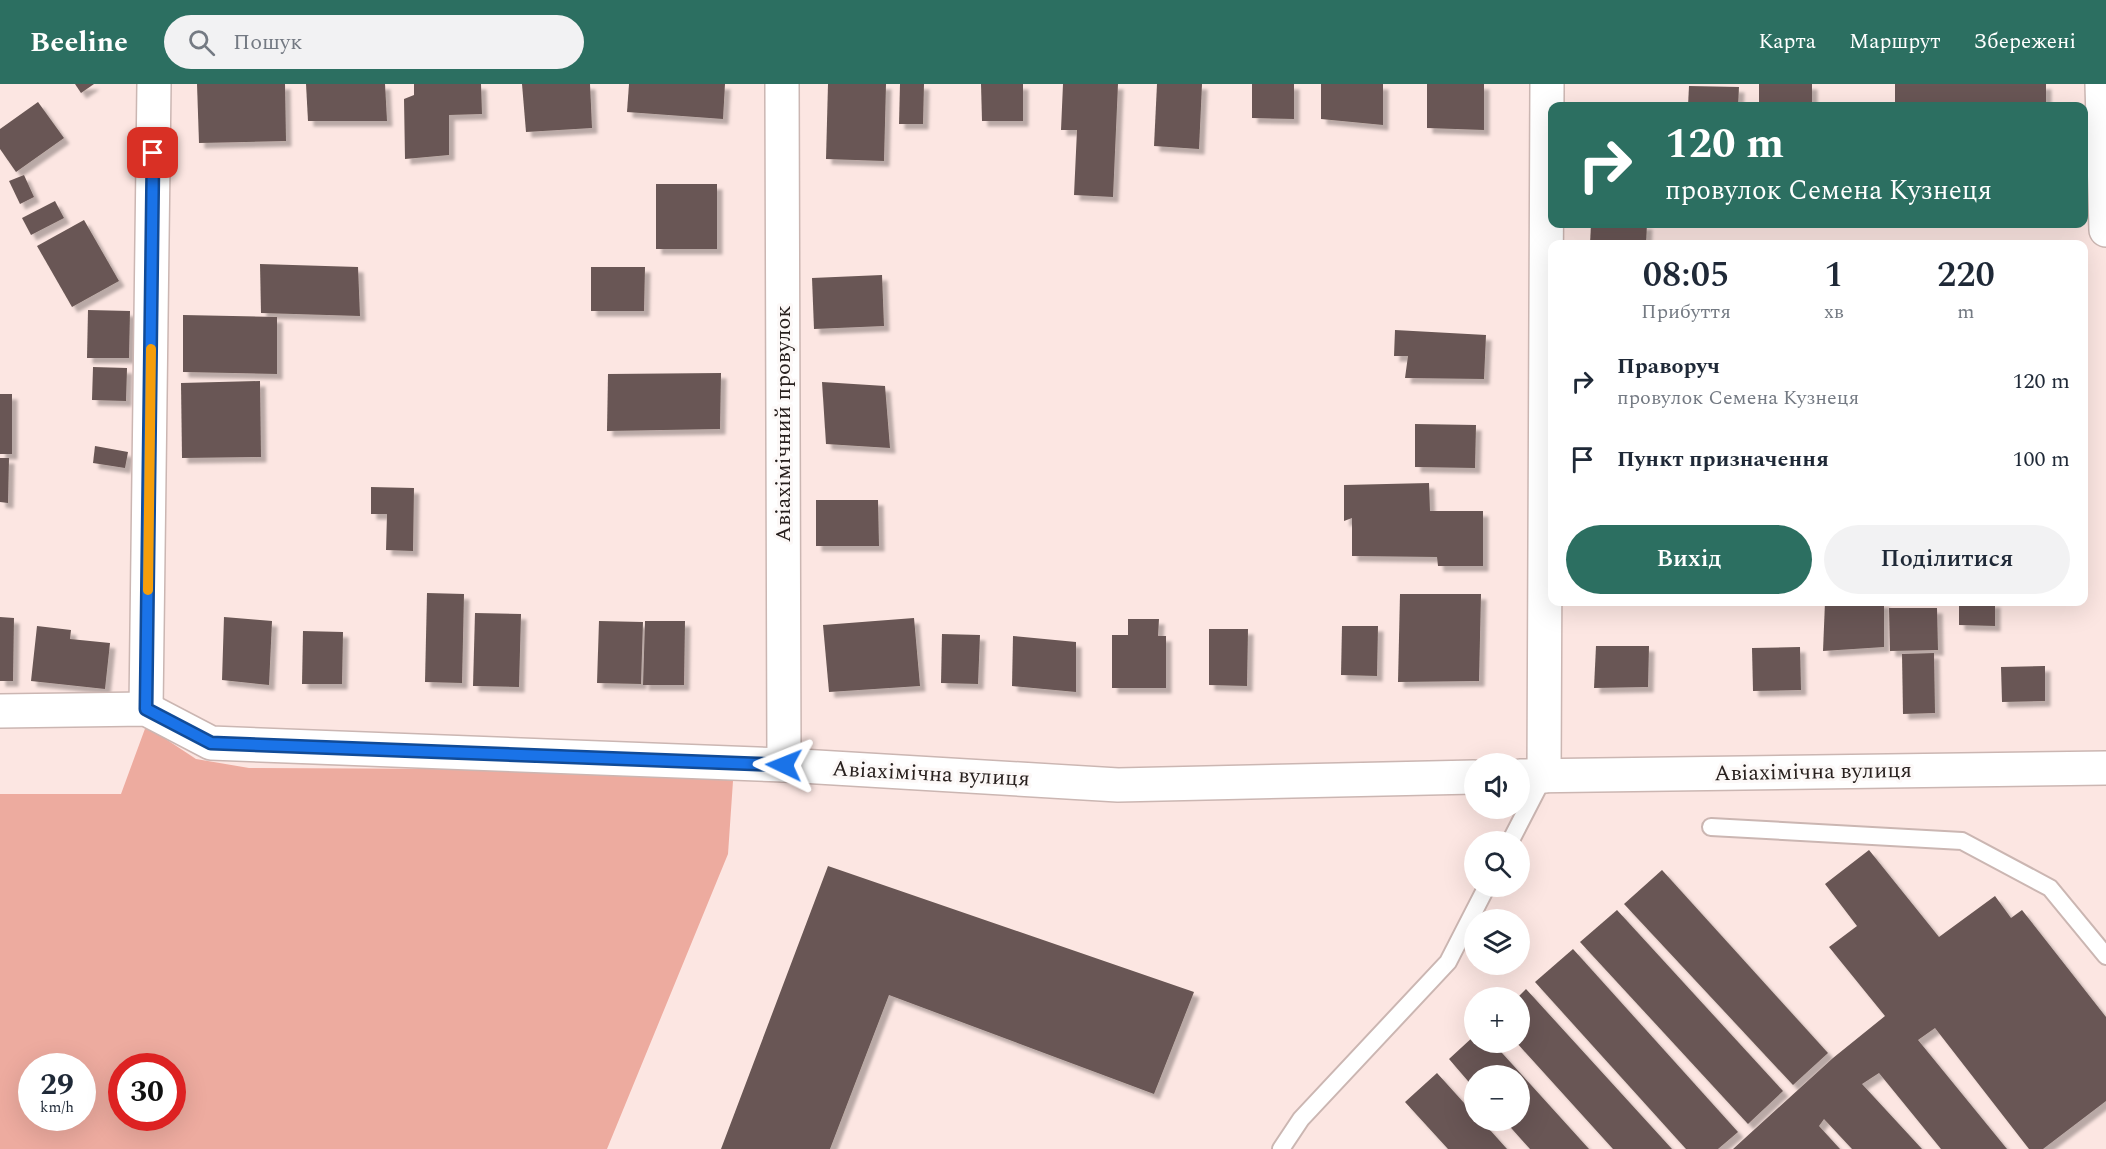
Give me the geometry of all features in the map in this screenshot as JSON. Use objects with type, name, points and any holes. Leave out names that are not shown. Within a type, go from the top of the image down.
[{"type":"street","points":[[131,710],[154,84]]},
{"type":"street","name":"Авіахімічний провулок","points":[[782,84],[784,765]]},
{"type":"street","points":[[1532,776],[1547,84]]},
{"type":"street","points":[[2102,84],[2106,230]]},
{"type":"street","name":"Авіахімічна вулиця","points":[[0,711],[131,710],[211,743],[784,765],[1118,785],[1464,777]]},
{"type":"street","name":"Авіахімічна вулиця","points":[[1532,776],[2106,768]]},
{"type":"lane","points":[[1514,831],[1532,776]]},
{"type":"lane","points":[[1711,827],[1962,841],[2050,888],[2106,956]]},
{"type":"lane","points":[[1281,1149],[1300,1119],[1448,962],[1481,897]]},
{"type":"shaded area","points":[[146,726],[196,759],[249,768],[464,769],[703,776],[733,781],[728,854],[607,1149],[0,1149],[0,794],[121,794]]},
{"type":"building","points":[[75,84],[94,84],[81,93]]},
{"type":"building","points":[[197,84],[285,84],[286,141],[199,143]]},
{"type":"building","points":[[306,84],[385,84],[387,121],[308,121]]},
{"type":"building","points":[[414,84],[481,84],[482,114],[449,115],[449,155],[405,159],[404,99],[414,95]]},
{"type":"building","points":[[522,84],[590,84],[592,128],[526,132]]},
{"type":"building","points":[[629,84],[725,84],[723,119],[627,112]]},
{"type":"building","points":[[828,84],[886,84],[884,161],[826,159]]},
{"type":"building","points":[[900,84],[924,84],[923,124],[899,124]]},
{"type":"building","points":[[981,84],[1023,84],[1023,121],[982,121]]},
{"type":"building","points":[[1063,84],[1118,84],[1113,197],[1074,195],[1077,130],[1061,130]]},
{"type":"building","points":[[1157,84],[1202,84],[1199,149],[1154,146]]},
{"type":"building","points":[[1252,84],[1294,84],[1294,119],[1252,118]]},
{"type":"building","points":[[1321,84],[1383,84],[1383,125],[1321,119]]},
{"type":"building","points":[[1427,84],[1484,84],[1484,130],[1427,128]]},
{"type":"building","points":[[1759,84],[1812,84],[1812,102],[1759,102]]},
{"type":"building","points":[[1895,84],[2046,84],[2046,102],[1895,102]]},
{"type":"building","points":[[1689,86],[1739,87],[1738,102],[1688,102]]},
{"type":"building","points":[[38,102],[64,138],[16,172],[0,149],[0,129]]},
{"type":"building","points":[[24,175],[34,197],[20,204],[9,181]]},
{"type":"building","points":[[656,184],[717,184],[717,249],[656,249]]},
{"type":"building","points":[[55,201],[64,218],[31,235],[22,218]]},
{"type":"building","points":[[84,220],[119,281],[72,307],[37,246]]},
{"type":"building","points":[[1591,228],[1647,228],[1646,240],[1590,240]]},
{"type":"building","points":[[260,264],[358,267],[360,316],[261,313]]},
{"type":"building","points":[[591,267],[645,267],[644,311],[591,311]]},
{"type":"building","points":[[882,275],[884,326],[814,329],[812,278]]},
{"type":"building","points":[[88,310],[130,311],[129,358],[87,358]]},
{"type":"building","points":[[183,315],[277,317],[277,374],[183,372]]},
{"type":"building","points":[[1395,330],[1486,335],[1484,379],[1405,378],[1408,356],[1394,356]]},
{"type":"building","points":[[93,367],[127,368],[126,401],[92,400]]},
{"type":"building","points":[[721,373],[720,429],[607,431],[608,374]]},
{"type":"building","points":[[260,381],[261,457],[182,458],[181,383]]},
{"type":"building","points":[[822,382],[885,386],[890,448],[826,444]]},
{"type":"building","points":[[0,394],[12,394],[12,454],[0,454]]},
{"type":"building","points":[[1415,424],[1476,425],[1475,468],[1415,467]]},
{"type":"building","points":[[95,446],[128,452],[125,468],[93,463]]},
{"type":"building","points":[[0,458],[9,458],[8,503],[0,502]]},
{"type":"building","points":[[1429,483],[1430,511],[1483,511],[1483,566],[1438,566],[1437,557],[1352,556],[1352,518],[1344,521],[1344,485]]},
{"type":"building","points":[[371,487],[414,488],[413,551],[386,550],[387,514],[371,514]]},
{"type":"building","points":[[816,500],[878,500],[879,546],[816,546]]},
{"type":"building","points":[[427,593],[464,594],[462,683],[425,682]]},
{"type":"building","points":[[1400,594],[1481,594],[1479,681],[1398,682]]},
{"type":"building","points":[[1825,606],[1884,606],[1884,647],[1823,651]]},
{"type":"building","points":[[1959,606],[1995,606],[1995,626],[1959,625]]},
{"type":"building","points":[[1889,608],[1937,608],[1938,650],[1890,651]]},
{"type":"building","points":[[475,613],[521,614],[519,687],[473,686]]},
{"type":"building","points":[[0,617],[14,618],[13,681],[0,681]]},
{"type":"building","points":[[224,617],[272,621],[269,685],[222,680]]},
{"type":"building","points":[[914,618],[920,686],[829,692],[823,625]]},
{"type":"building","points":[[1128,619],[1159,619],[1158,636],[1166,636],[1166,688],[1112,688],[1112,635],[1128,635]]},
{"type":"building","points":[[599,621],[643,622],[641,684],[597,683]]},
{"type":"building","points":[[645,621],[685,621],[684,685],[643,685]]},
{"type":"building","points":[[37,626],[71,630],[70,639],[110,643],[105,689],[31,681]]},
{"type":"building","points":[[1342,626],[1378,626],[1377,676],[1341,675]]},
{"type":"building","points":[[1209,629],[1248,629],[1247,686],[1209,685]]},
{"type":"building","points":[[303,631],[343,632],[342,684],[302,684]]},
{"type":"building","points":[[942,634],[980,635],[978,684],[941,683]]},
{"type":"building","points":[[1013,636],[1076,642],[1076,692],[1012,686]]},
{"type":"building","points":[[1596,646],[1649,646],[1648,687],[1594,688]]},
{"type":"building","points":[[1800,647],[1801,690],[1753,691],[1752,648]]},
{"type":"building","points":[[1934,653],[1935,713],[1903,714],[1902,654]]},
{"type":"building","points":[[2045,666],[2045,701],[2002,702],[2001,667]]},
{"type":"building","points":[[1869,850],[1939,937],[1995,896],[2011,918],[2022,910],[2106,1017],[2106,1101],[2043,1149],[2029,1149],[1935,1028],[1918,1040],[2007,1149],[1941,1149],[1879,1073],[1862,1084],[1922,1149],[1852,1149],[1824,1119],[1819,1126],[1840,1149],[1733,1149],[1833,1058],[1885,1016],[1829,947],[1857,926],[1825,884]]},
{"type":"building","points":[[828,866],[1194,992],[1154,1094],[889,995],[830,1149],[721,1149]]},
{"type":"building","points":[[1662,870],[1828,1053],[1793,1085],[1624,904]]},
{"type":"building","points":[[1617,910],[1783,1091],[1748,1124],[1580,942]]},
{"type":"building","points":[[1573,949],[1738,1132],[1718,1149],[1686,1149],[1535,982]]},
{"type":"building","points":[[1530,993],[1672,1149],[1613,1149],[1526,1053],[1530,1053]]},
{"type":"building","points":[[1464,1045],[1464,1053],[1502,1053],[1513,1065],[1464,1065],[1464,1076],[1449,1059]]},
{"type":"building","points":[[1437,1073],[1464,1103],[1464,1131],[1491,1131],[1507,1149],[1448,1149],[1405,1102]]},
{"type":"building","points":[[1530,1084],[1589,1149],[1530,1149],[1514,1131],[1530,1131]]},
{"type":"slow traffic","points":[[148,590],[151,349]]},
{"type":"route","points":[[153,153],[146,709],[211,743],[784,765]]}]
